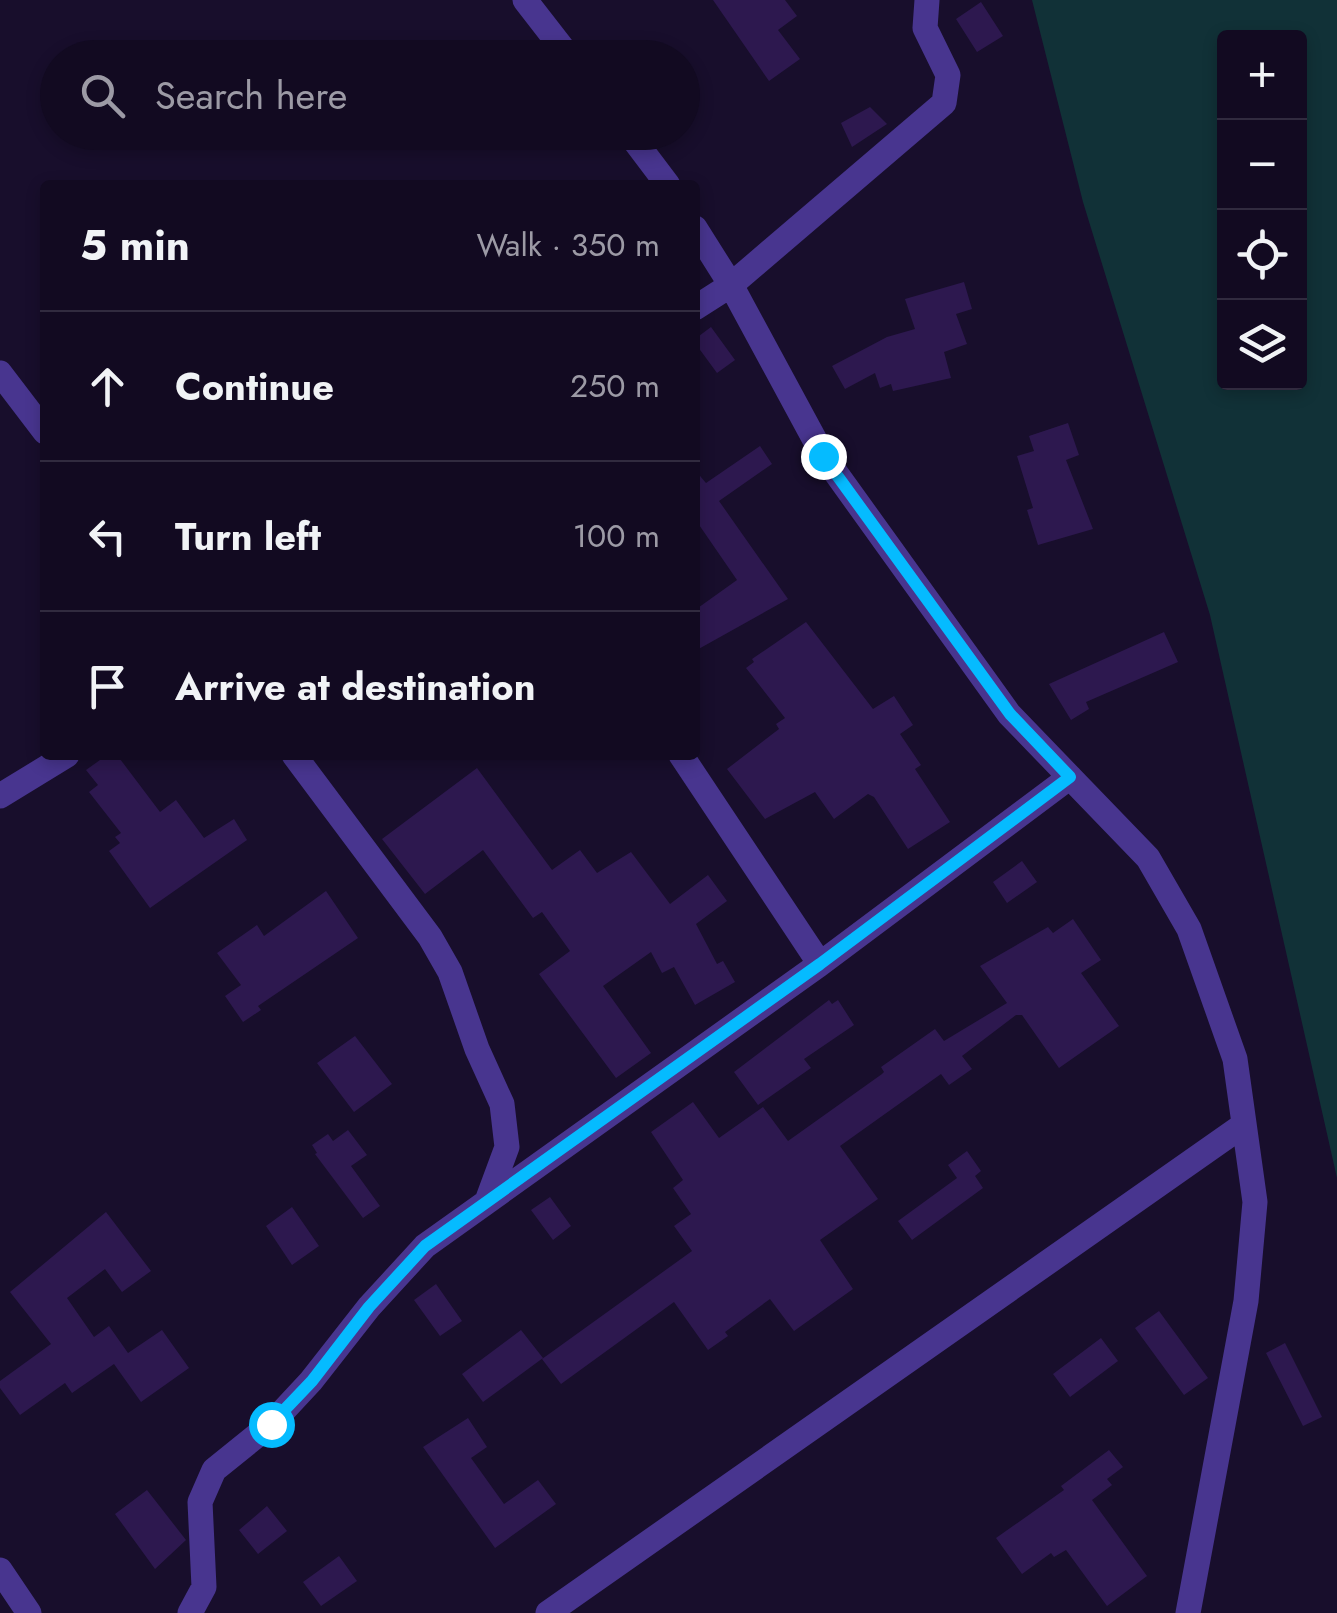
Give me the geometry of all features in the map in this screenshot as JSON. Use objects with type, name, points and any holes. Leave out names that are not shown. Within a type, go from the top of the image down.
[{"type":"street","points":[[525,0],[556,40]]},
{"type":"street","points":[[700,305],[732,285],[944,103],[948,75],[925,28],[927,0]]},
{"type":"street","points":[[642,150],[664,180]]},
{"type":"street","points":[[700,236],[732,285],[823,456],[1010,714],[1148,858],[1188,929],[1235,1060],[1255,1202],[1246,1301],[1188,1613]]},
{"type":"street","points":[[0,373],[40,425]]},
{"type":"street","points":[[0,796],[58,760]]},
{"type":"street","points":[[298,760],[430,937],[450,972],[477,1050],[502,1104],[507,1147],[486,1202]]},
{"type":"street","points":[[684,760],[820,964]]},
{"type":"street","points":[[190,1613],[204,1587],[200,1502],[214,1470],[271,1424],[312,1381],[369,1307],[425,1246],[820,964],[1070,777]]},
{"type":"street","points":[[548,1613],[1242,1126]]},
{"type":"street","points":[[0,1570],[29,1613]]},
{"type":"green space","points":[[1032,0],[1337,0],[1337,1178],[1210,615],[1083,202]]},
{"type":"building","points":[[713,0],[785,0],[797,16],[778,30],[800,59],[769,81]]},
{"type":"building","points":[[981,2],[1003,36],[977,52],[956,19]]},
{"type":"building","points":[[870,107],[887,124],[852,147],[841,123]]},
{"type":"building","points":[[964,282],[972,309],[956,314],[967,344],[944,352],[951,378],[893,391],[891,384],[880,388],[875,373],[845,389],[832,366],[887,337],[915,329],[905,299]]},
{"type":"building","points":[[711,327],[735,360],[717,373],[700,350],[700,335]]},
{"type":"building","points":[[1068,423],[1079,455],[1066,460],[1093,529],[1038,545],[1027,510],[1033,508],[1017,456],[1034,451],[1029,436]]},
{"type":"building","points":[[760,446],[772,464],[719,501],[788,599],[700,648],[700,606],[737,580],[700,526],[700,476],[706,483]]},
{"type":"building","points":[[806,622],[873,709],[894,696],[913,725],[900,734],[921,765],[915,769],[950,822],[908,849],[874,797],[868,794],[834,819],[815,792],[765,819],[727,769],[779,729],[776,724],[785,718],[746,668],[754,662],[752,659]]},
{"type":"building","points":[[1164,632],[1178,662],[1086,702],[1089,709],[1071,720],[1049,684]]},
{"type":"building","points":[[100,760],[121,760],[160,812],[176,800],[204,838],[234,819],[247,840],[150,908],[109,851],[120,843],[115,837],[121,833],[89,792],[98,785],[86,770]]},
{"type":"building","points":[[477,768],[552,870],[580,850],[597,873],[631,852],[670,904],[708,875],[727,901],[696,924],[717,964],[723,961],[735,982],[695,1005],[674,967],[662,973],[651,952],[603,986],[651,1053],[616,1078],[539,974],[570,951],[542,912],[533,918],[483,850],[425,894],[382,839]]},
{"type":"building","points":[[1022,861],[1037,882],[1007,903],[993,882]]},
{"type":"building","points":[[326,891],[358,938],[258,1006],[261,1010],[243,1022],[225,996],[241,985],[217,953],[257,925],[264,936]]},
{"type":"building","points":[[1073,919],[1101,960],[1081,973],[1119,1026],[1059,1068],[1022,1015],[1016,1015],[962,1056],[972,1069],[949,1085],[941,1074],[840,1146],[878,1199],[820,1240],[853,1289],[794,1331],[770,1299],[725,1332],[728,1336],[708,1350],[674,1302],[561,1384],[542,1359],[692,1251],[674,1226],[691,1214],[673,1188],[683,1180],[651,1132],[693,1102],[719,1138],[763,1107],[788,1141],[882,1074],[881,1067],[935,1029],[944,1041],[1007,1003],[980,966],[1048,927],[1053,933]]},
{"type":"building","points":[[829,1000],[832,1004],[838,1000],[854,1025],[804,1059],[811,1068],[758,1105],[734,1072]]},
{"type":"building","points":[[355,1036],[392,1084],[354,1112],[317,1063]]},
{"type":"building","points":[[348,1130],[367,1155],[351,1166],[380,1206],[363,1218],[312,1145],[328,1134],[333,1141]]},
{"type":"building","points":[[967,1151],[981,1171],[975,1176],[983,1188],[912,1240],[898,1221],[957,1178],[948,1165]]},
{"type":"building","points":[[550,1197],[571,1226],[553,1240],[531,1210]]},
{"type":"building","points":[[292,1207],[319,1246],[292,1265],[266,1226]]},
{"type":"building","points":[[106,1212],[151,1271],[122,1292],[105,1269],[67,1298],[94,1337],[109,1326],[128,1353],[162,1330],[189,1368],[141,1402],[114,1364],[72,1393],[65,1383],[20,1415],[0,1388],[0,1381],[51,1344],[10,1292]]},
{"type":"building","points":[[436,1284],[462,1321],[440,1336],[414,1300]]},
{"type":"building","points":[[1159,1311],[1208,1378],[1184,1395],[1135,1328]]},
{"type":"building","points":[[521,1330],[543,1358],[483,1402],[462,1374]]},
{"type":"building","points":[[1101,1338],[1118,1361],[1070,1397],[1053,1374]]},
{"type":"building","points":[[1285,1343],[1322,1417],[1303,1426],[1266,1353]]},
{"type":"building","points":[[468,1418],[487,1447],[471,1458],[504,1504],[538,1480],[556,1504],[495,1548],[423,1447]]},
{"type":"building","points":[[1109,1450],[1123,1467],[1107,1479],[1112,1485],[1092,1500],[1147,1576],[1107,1606],[1066,1550],[1054,1557],[1051,1553],[1022,1574],[996,1538],[1064,1490],[1061,1486]]},
{"type":"building","points":[[147,1490],[186,1540],[155,1569],[115,1514]]},
{"type":"building","points":[[267,1506],[287,1531],[258,1554],[239,1530]]},
{"type":"building","points":[[339,1556],[357,1581],[321,1606],[303,1582]]},
{"type":"route","points":[[271,1424],[425,1246],[820,964],[1070,777],[1010,714],[823,456]]}]
